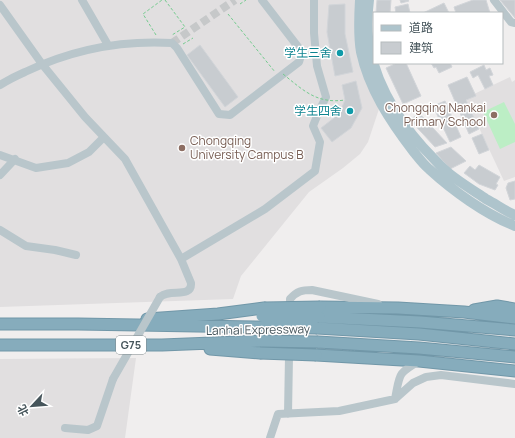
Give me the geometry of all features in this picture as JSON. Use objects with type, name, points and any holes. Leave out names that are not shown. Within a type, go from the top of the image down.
[{"type":"highway","points":[[464,312],[497,306],[515,309]]},
{"type":"highway","points":[[78,324],[218,314],[319,312],[398,308],[464,312],[515,318]]},
{"type":"highway","points":[[319,312],[515,330]]},
{"type":"highway","name":"Lanhai Expressway","points":[[0,324],[317,328],[419,334],[515,344]]},
{"type":"highway","name":"Lanhai Expressway","points":[[0,345],[162,345],[262,341],[318,342],[419,348],[515,357]]},
{"type":"highway","points":[[162,345],[260,353],[419,362],[515,371]]},
{"type":"main road","points":[[360,0],[359,25],[361,51],[369,80],[383,108],[401,135],[428,168],[459,194],[501,221],[515,226]]},
{"type":"main road","points":[[369,0],[367,24],[370,49],[373,60]]},
{"type":"main road","points":[[374,64],[378,77],[391,104],[409,130],[435,161],[464,184],[513,213]]},
{"type":"street","points":[[82,0],[108,45]]},
{"type":"street","points":[[0,85],[42,64],[108,45],[161,42],[172,43],[177,48],[219,114],[230,115],[299,62],[302,52],[262,0]]},
{"type":"street","points":[[181,259],[265,209],[291,191],[315,171],[320,142],[313,126],[326,97],[317,66],[314,32],[314,0]]},
{"type":"street","points":[[494,0],[503,12]]},
{"type":"street","points":[[0,5],[42,64],[85,117],[125,159],[181,259],[191,283],[191,287],[185,293],[167,293],[160,297],[113,379],[97,426],[88,430],[65,428]]},
{"type":"street","points":[[503,12],[510,22],[515,23]]},
{"type":"street","points":[[0,155],[36,168],[68,163],[89,152],[104,137]]},
{"type":"street","points":[[0,175],[14,159]]},
{"type":"street","points":[[0,230],[26,246],[55,250],[76,255]]},
{"type":"street","points":[[288,414],[290,299],[296,292],[312,290],[398,308]]},
{"type":"street","points":[[395,399],[399,376],[404,370],[419,362]]},
{"type":"street","points":[[270,438],[278,414],[339,411],[395,399],[413,383],[426,377],[441,375],[515,384]]},
{"type":"path","points":[[163,0],[184,27],[161,42],[143,14],[163,0]]},
{"type":"path","points":[[240,4],[246,0]]},
{"type":"path","points":[[228,14],[281,76],[318,99],[334,102],[345,100]]},
{"type":"path","points":[[177,48],[193,38]]},
{"type":"shaded area","name":"Chongqing University Campus B","points":[[0,0],[357,0],[379,109],[368,142],[360,154],[309,192],[241,276],[233,299],[0,307]]},
{"type":"shaded area","name":"Chongqing Nankai Primary School","points":[[510,77],[512,82],[515,80],[515,177],[504,181],[466,100],[475,96],[474,94]]},
{"type":"shaded area","points":[[136,358],[125,438],[0,438],[0,359]]},
{"type":"green space","points":[[504,102],[515,124],[515,142],[500,149],[483,112]]},
{"type":"building","points":[[377,0],[391,0],[390,12],[376,12]]},
{"type":"building","points":[[400,0],[408,0],[409,1],[401,3]]},
{"type":"building","points":[[473,0],[486,0],[490,12],[456,12],[454,7]]},
{"type":"building","points":[[500,0],[515,0],[515,18]]},
{"type":"building","points":[[444,3],[448,12],[425,12]]},
{"type":"building","name":"学生三舍","points":[[345,4],[345,34],[353,72],[335,76],[327,32],[329,5]]},
{"type":"building","points":[[408,4],[410,12],[396,12],[395,7]]},
{"type":"building","points":[[200,45],[238,97],[225,107],[187,55]]},
{"type":"building","points":[[395,64],[406,64],[421,96],[403,104],[386,68]]},
{"type":"building","points":[[432,64],[450,64],[452,67],[439,73],[436,67],[434,68]]},
{"type":"building","points":[[484,65],[486,70],[490,68],[493,75],[489,76],[493,85],[485,89],[478,75],[473,78],[470,72]]},
{"type":"building","points":[[467,77],[476,96],[466,100],[479,129],[469,134],[448,85]]},
{"type":"building","name":"学生四舍","points":[[356,81],[362,108],[351,128],[332,142],[321,128],[339,114],[345,100],[342,85]]},
{"type":"building","points":[[445,101],[461,137],[450,142],[433,106]]},
{"type":"building","points":[[419,113],[447,143],[435,147],[410,120]]},
{"type":"building","points":[[482,134],[489,150],[479,154],[472,138]]},
{"type":"building","points":[[451,147],[466,161],[450,169],[436,153]]},
{"type":"building","points":[[479,165],[500,177],[496,184],[498,185],[495,190],[479,184],[464,173],[470,166],[475,170]]},
{"type":"building","points":[[515,181],[515,199],[510,200],[506,188],[508,183]]},
{"type":"tunnel","points":[[172,43],[235,0]]},
{"type":"place","name":"学生三舍","points":[[340,53]]},
{"type":"place","name":"学生四舍","points":[[350,111]]},
{"type":"place","name":"Chongqing Nankai Primary School","points":[[494,115]]},
{"type":"place","name":"Chongqing University Campus B","points":[[182,148]]}]
